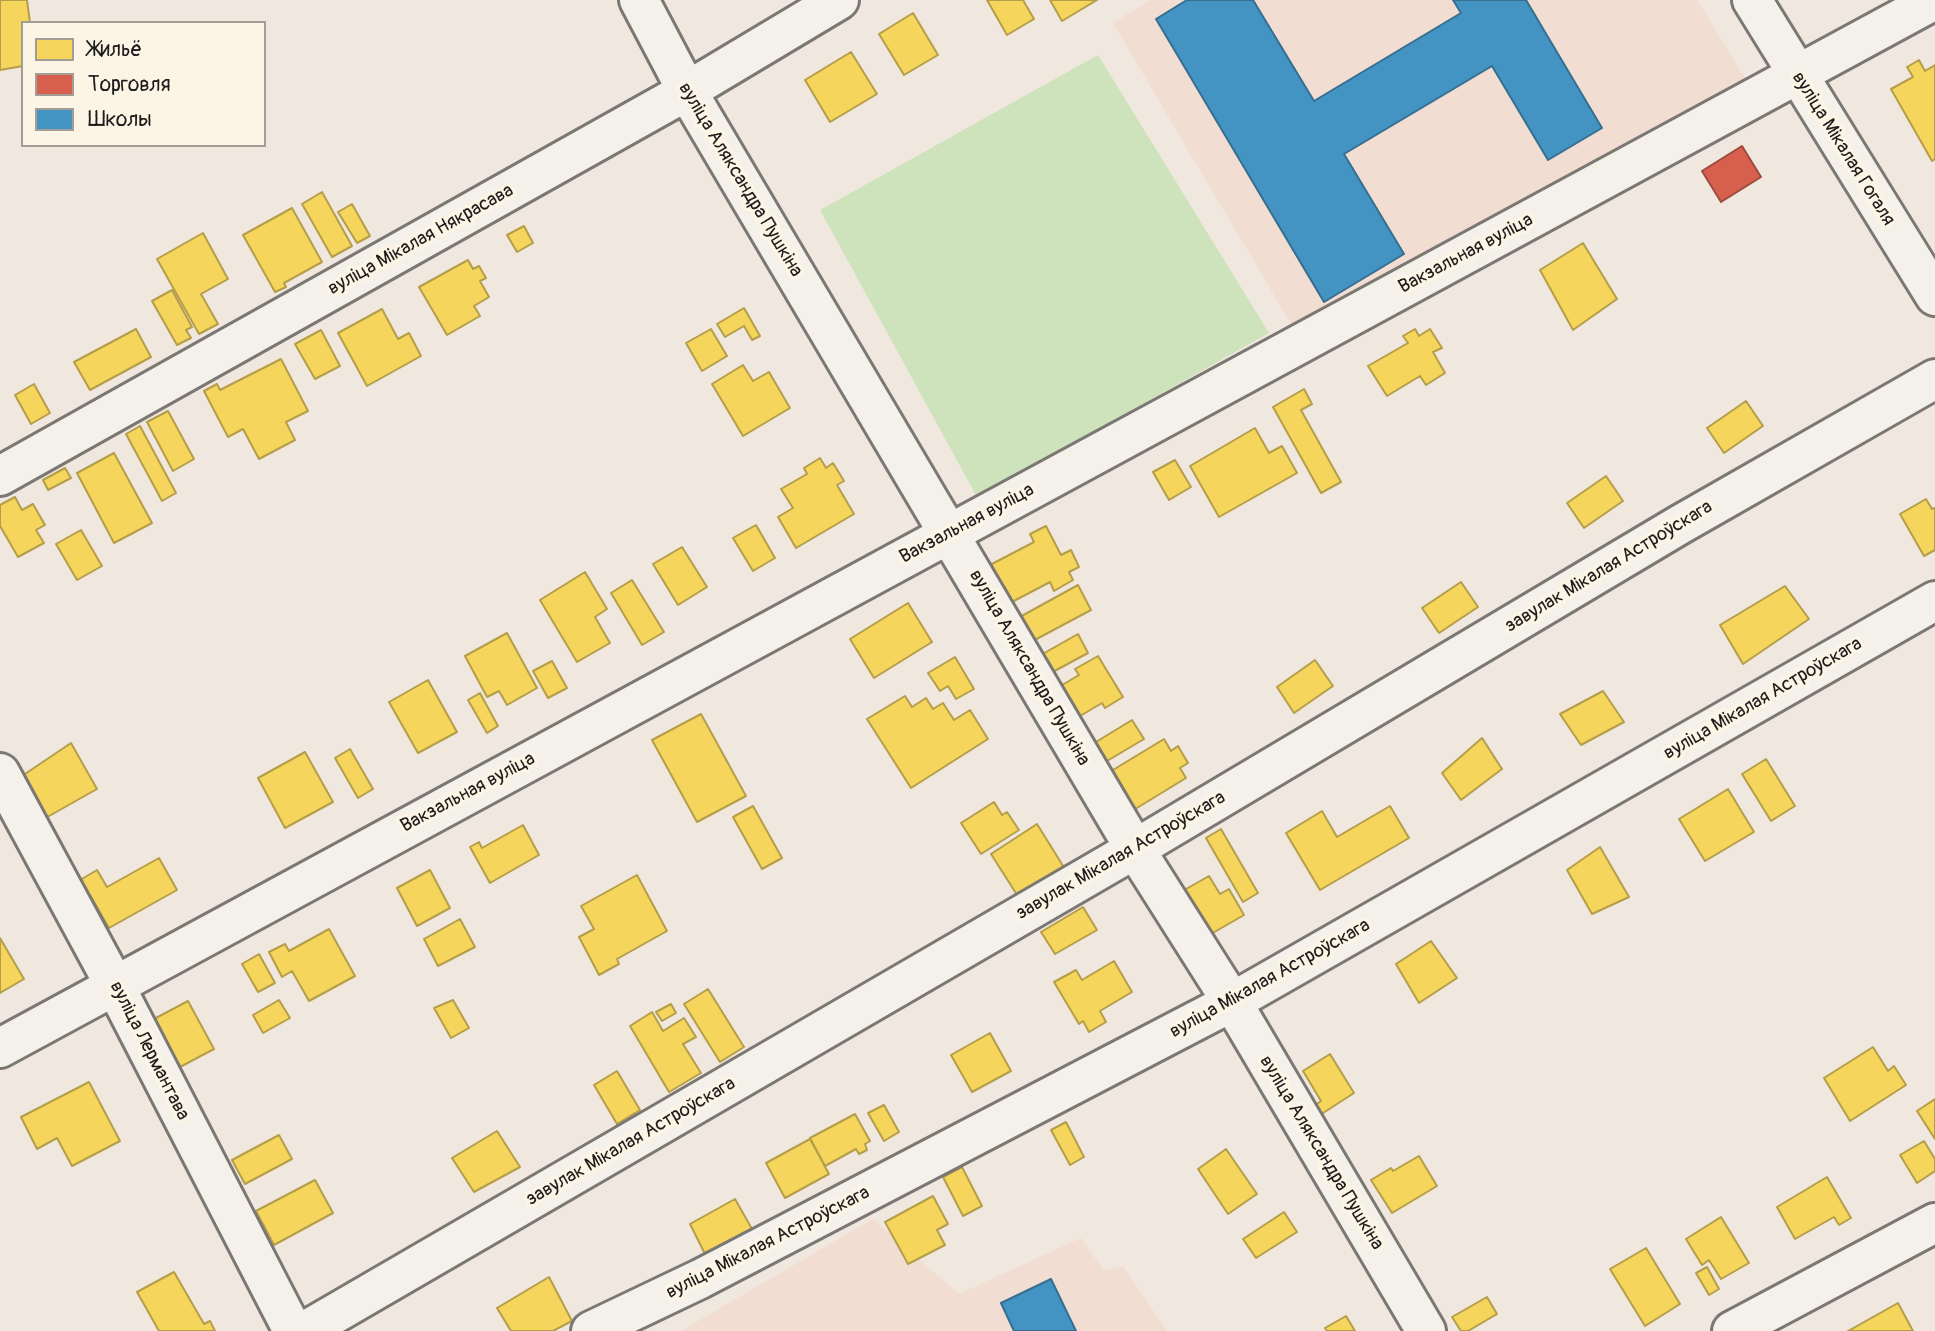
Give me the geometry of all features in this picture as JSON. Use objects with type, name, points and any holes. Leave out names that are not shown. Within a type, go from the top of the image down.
[{"type":"street","name":"вуліца Аляксандра Пушкіна","points":[[639,0],[687,91],[1135,849],[1233,1003],[1426,1331]]},
{"type":"street","name":"вуліца Мікалая Някрасава","points":[[0,476],[687,91],[839,0]]},
{"type":"street","name":"вуліца Мікалая Гогаля","points":[[1752,0],[1935,296]]},
{"type":"street","name":"Вакзальная вуліца","points":[[0,1048],[1935,0]]},
{"type":"street","name":"завулак Мікалая Астроўскага","points":[[305,1331],[1135,849],[1681,524],[1935,379]]},
{"type":"street","name":"вуліца Мікалая Астроўскага","points":[[591,1331],[701,1279],[1233,1003],[1935,601]]},
{"type":"street","name":"вуліца Лермантава","points":[[0,773],[114,984],[293,1331]]},
{"type":"street","points":[[1732,1331],[1935,1223]]},
{"type":"shaded area","points":[[1150,0],[1697,0],[1751,88],[1294,329],[1113,23]]},
{"type":"shaded area","points":[[873,1219],[959,1294],[1081,1238],[1104,1271],[1123,1266],[1167,1331],[681,1331]]},
{"type":"green space","points":[[1098,55],[1269,333],[977,497],[820,210]]},
{"type":"building: Жильё","points":[[0,0],[27,0],[30,21],[21,21],[21,66],[0,70]]},
{"type":"building: Жильё","points":[[987,0],[1023,0],[1034,19],[1007,35]]},
{"type":"building: Жильё","points":[[1050,0],[1097,0],[1062,21]]},
{"type":"building: Жильё","points":[[913,13],[938,55],[904,75],[879,34]]},
{"type":"building: Жильё","points":[[851,52],[877,94],[830,122],[805,80]]},
{"type":"building: Жильё","points":[[1919,60],[1925,71],[1935,65],[1935,159],[1932,161],[1891,89],[1913,77],[1907,67]]},
{"type":"building: Жильё","points":[[322,192],[352,246],[332,257],[302,204]]},
{"type":"building: Жильё","points":[[352,204],[370,236],[357,243],[338,212]]},
{"type":"building: Жильё","points":[[292,208],[322,262],[284,283],[286,287],[275,292],[243,235]]},
{"type":"building: Жильё","points":[[524,226],[533,243],[517,252],[507,235]]},
{"type":"building: Жильё","points":[[203,233],[228,279],[201,294],[218,324],[199,334],[157,259]]},
{"type":"building: Жильё","points":[[1583,243],[1617,299],[1573,330],[1540,270]]},
{"type":"building: Жильё","points":[[468,260],[473,269],[479,266],[486,278],[480,281],[489,297],[474,306],[480,316],[447,335],[419,287]]},
{"type":"building: Жильё","points":[[172,290],[192,327],[186,330],[191,338],[177,345],[152,301]]},
{"type":"building: Жильё","points":[[744,308],[760,336],[752,340],[744,326],[725,337],[717,324]]},
{"type":"building: Жильё","points":[[382,309],[398,339],[409,333],[421,356],[367,386],[338,333]]},
{"type":"building: Жильё","points":[[136,329],[151,357],[90,390],[74,362]]},
{"type":"building: Жильё","points":[[711,329],[727,356],[702,371],[686,343]]},
{"type":"building: Жильё","points":[[1415,329],[1419,336],[1430,329],[1442,348],[1433,352],[1445,373],[1426,385],[1420,376],[1387,396],[1368,366],[1408,343],[1403,336]]},
{"type":"building: Жильё","points":[[321,330],[340,366],[315,379],[295,344]]},
{"type":"building: Жильё","points":[[281,359],[308,411],[286,422],[295,440],[259,459],[243,429],[228,437],[204,391],[217,384],[220,390]]},
{"type":"building: Жильё","points":[[743,365],[753,381],[769,372],[790,408],[743,436],[712,384]]},
{"type":"building: Жильё","points":[[34,384],[50,413],[31,424],[15,395]]},
{"type":"building: Жильё","points":[[1304,389],[1312,404],[1301,410],[1341,482],[1321,493],[1273,407]]},
{"type":"building: Жильё","points":[[1746,401],[1763,426],[1724,453],[1707,428]]},
{"type":"building: Жильё","points":[[168,411],[194,459],[173,471],[147,422]]},
{"type":"building: Жильё","points":[[140,426],[176,493],[162,501],[126,434]]},
{"type":"building: Жильё","points":[[1255,428],[1269,453],[1282,446],[1297,473],[1219,517],[1190,466]]},
{"type":"building: Жильё","points":[[114,453],[152,523],[114,543],[77,473]]},
{"type":"building: Жильё","points":[[820,458],[826,468],[833,463],[844,481],[837,485],[854,514],[796,548],[778,517],[793,508],[781,489],[807,474],[804,468]]},
{"type":"building: Жильё","points":[[1175,460],[1191,487],[1169,500],[1153,472]]},
{"type":"building: Жильё","points":[[65,468],[71,478],[48,490],[43,480]]},
{"type":"building: Жильё","points":[[1606,476],[1623,501],[1584,528],[1567,503]]},
{"type":"building: Жильё","points":[[15,497],[22,510],[33,504],[45,525],[36,530],[44,543],[18,557],[0,526],[0,505]]},
{"type":"building: Жильё","points":[[1926,499],[1932,509],[1935,508],[1935,550],[1924,556],[1900,514]]},
{"type":"building: Жильё","points":[[756,525],[775,558],[753,571],[733,538]]},
{"type":"building: Жильё","points":[[1046,526],[1061,555],[1071,550],[1079,567],[1069,572],[1073,580],[1054,591],[1050,582],[1010,603],[990,565],[1034,542],[1030,534]]},
{"type":"building: Жильё","points":[[81,530],[102,566],[77,580],[56,544]]},
{"type":"building: Жильё","points":[[682,547],[707,587],[678,605],[653,564]]},
{"type":"building: Жильё","points":[[585,572],[607,609],[595,617],[610,643],[577,662],[540,600]]},
{"type":"building: Жильё","points":[[632,580],[664,632],[642,645],[611,593]]},
{"type":"building: Жильё","points":[[1461,582],[1478,607],[1439,633],[1422,608]]},
{"type":"building: Жильё","points":[[1078,585],[1091,610],[1031,642],[1018,618]]},
{"type":"building: Жильё","points":[[1785,586],[1809,619],[1743,664],[1720,625]]},
{"type":"building: Жильё","points":[[908,603],[932,642],[874,678],[850,639]]},
{"type":"building: Жильё","points":[[507,633],[537,688],[507,705],[499,691],[487,697],[465,656]]},
{"type":"building: Жильё","points":[[1078,634],[1088,653],[1049,674],[1039,656]]},
{"type":"building: Жильё","points":[[1098,656],[1123,697],[1105,708],[1102,703],[1075,719],[1057,688],[1079,675],[1075,669]]},
{"type":"building: Жильё","points":[[955,657],[974,689],[956,699],[948,686],[940,691],[928,673]]},
{"type":"building: Жильё","points":[[1315,660],[1333,686],[1294,713],[1277,687]]},
{"type":"building: Жильё","points":[[552,661],[567,688],[548,698],[533,671]]},
{"type":"building: Жильё","points":[[428,680],[457,732],[418,753],[389,702]]},
{"type":"building: Жильё","points":[[1603,691],[1624,722],[1581,745],[1560,714]]},
{"type":"building: Жильё","points":[[480,693],[498,726],[487,733],[468,700]]},
{"type":"building: Жильё","points":[[905,696],[912,707],[926,698],[933,709],[943,703],[954,720],[970,710],[988,739],[911,788],[867,719]]},
{"type":"building: Жильё","points":[[701,714],[746,796],[697,822],[652,740]]},
{"type":"building: Жильё","points":[[1132,720],[1144,739],[1102,764],[1091,745]]},
{"type":"building: Жильё","points":[[1482,738],[1502,769],[1461,800],[1442,773]]},
{"type":"building: Жильё","points":[[1164,739],[1171,751],[1178,746],[1188,763],[1180,768],[1186,778],[1132,811],[1108,773]]},
{"type":"building: Жильё","points":[[71,743],[97,789],[42,820],[19,778]]},
{"type":"building: Жильё","points":[[350,749],[373,789],[358,798],[335,758]]},
{"type":"building: Жильё","points":[[305,752],[333,802],[285,828],[258,778]]},
{"type":"building: Жильё","points":[[1766,759],[1795,806],[1771,821],[1742,774]]},
{"type":"building: Жильё","points":[[1728,789],[1754,832],[1705,861],[1679,819]]},
{"type":"building: Жильё","points":[[994,802],[1002,815],[1007,812],[1019,830],[981,854],[961,823]]},
{"type":"building: Жильё","points":[[753,806],[782,858],[762,869],[733,817]]},
{"type":"building: Жильё","points":[[1390,806],[1409,838],[1320,890],[1286,833],[1322,811],[1337,837]]},
{"type":"building: Жильё","points":[[1037,824],[1065,869],[1019,898],[991,854]]},
{"type":"building: Жильё","points":[[523,825],[539,855],[490,883],[470,847],[479,842],[482,848]]},
{"type":"building: Жильё","points":[[1221,829],[1258,893],[1243,902],[1206,838]]},
{"type":"building: Жильё","points":[[1600,847],[1629,897],[1592,914],[1567,870]]},
{"type":"building: Жильё","points":[[159,858],[177,890],[109,928],[90,895],[84,898],[75,883],[97,870],[107,887]]},
{"type":"building: Жильё","points":[[430,870],[450,908],[417,926],[397,888]]},
{"type":"building: Жильё","points":[[637,875],[667,931],[617,959],[619,964],[599,975],[579,937],[594,929],[581,906]]},
{"type":"building: Жильё","points":[[1209,876],[1220,894],[1229,889],[1244,915],[1204,938],[1179,893]]},
{"type":"building: Жильё","points":[[1083,907],[1097,930],[1055,954],[1041,932]]},
{"type":"building: Жильё","points":[[460,919],[475,947],[438,966],[424,939]]},
{"type":"building: Жильё","points":[[329,929],[355,976],[309,1001],[292,971],[282,977],[269,952],[285,944],[289,951]]},
{"type":"building: Жильё","points":[[0,938],[24,979],[0,993]]},
{"type":"building: Жильё","points":[[1431,941],[1457,978],[1419,1003],[1396,964]]},
{"type":"building: Жильё","points":[[259,954],[275,983],[258,992],[242,964]]},
{"type":"building: Жильё","points":[[1114,961],[1132,992],[1100,1011],[1106,1022],[1089,1032],[1083,1021],[1079,1024],[1054,982],[1076,970],[1082,980]]},
{"type":"building: Жильё","points":[[708,989],[744,1047],[720,1062],[684,1004]]},
{"type":"building: Жильё","points":[[279,1000],[290,1018],[263,1033],[253,1015]]},
{"type":"building: Жильё","points":[[453,1000],[469,1028],[451,1038],[434,1008]]},
{"type":"building: Жильё","points":[[188,1001],[214,1049],[180,1067],[154,1019]]},
{"type":"building: Жильё","points":[[671,1004],[676,1013],[662,1021],[656,1012]]},
{"type":"building: Жильё","points":[[652,1012],[663,1031],[684,1018],[696,1037],[683,1044],[701,1073],[669,1092],[630,1026]]},
{"type":"building: Жильё","points":[[990,1033],[1011,1071],[972,1092],[951,1055]]},
{"type":"building: Жильё","points":[[1873,1047],[1888,1071],[1894,1066],[1906,1085],[1850,1121],[1824,1078]]},
{"type":"building: Жильё","points":[[1330,1054],[1354,1093],[1320,1115],[1314,1106],[1321,1101],[1303,1071]]},
{"type":"building: Жильё","points":[[617,1071],[640,1110],[617,1124],[594,1085]]},
{"type":"building: Жильё","points":[[89,1082],[120,1141],[72,1166],[57,1138],[37,1149],[21,1117]]},
{"type":"building: Жильё","points":[[1935,1099],[1935,1139],[1917,1111]]},
{"type":"building: Жильё","points":[[884,1105],[899,1132],[884,1141],[868,1113]]},
{"type":"building: Жильё","points":[[855,1114],[870,1141],[865,1144],[867,1150],[859,1154],[856,1149],[825,1166],[810,1138]]},
{"type":"building: Жильё","points":[[1066,1122],[1084,1157],[1070,1165],[1051,1130]]},
{"type":"building: Жильё","points":[[497,1131],[520,1167],[474,1192],[452,1158]]},
{"type":"building: Жильё","points":[[279,1135],[292,1159],[245,1184],[232,1160]]},
{"type":"building: Жильё","points":[[810,1139],[829,1174],[785,1198],[766,1163]]},
{"type":"building: Жильё","points":[[1924,1141],[1935,1159],[1935,1171],[1917,1183],[1900,1155]]},
{"type":"building: Жильё","points":[[1226,1149],[1257,1194],[1228,1214],[1198,1169]]},
{"type":"building: Жильё","points":[[1419,1156],[1437,1186],[1392,1213],[1371,1180]]},
{"type":"building: Жильё","points":[[962,1167],[982,1206],[963,1216],[943,1177]]},
{"type":"building: Жильё","points":[[1827,1177],[1851,1218],[1839,1225],[1834,1217],[1795,1239],[1777,1207]]},
{"type":"building: Жильё","points":[[315,1180],[333,1213],[274,1245],[256,1211]]},
{"type":"building: Жильё","points":[[933,1196],[948,1224],[937,1230],[945,1245],[908,1264],[885,1222]]},
{"type":"building: Жильё","points":[[735,1199],[752,1229],[705,1254],[690,1224]]},
{"type":"building: Жильё","points":[[1284,1212],[1297,1232],[1256,1258],[1243,1239]]},
{"type":"building: Жильё","points":[[1721,1217],[1749,1263],[1721,1279],[1709,1260],[1702,1265],[1686,1239]]},
{"type":"building: Жильё","points":[[1646,1248],[1680,1304],[1645,1326],[1610,1269]]},
{"type":"building: Жильё","points":[[1707,1267],[1719,1289],[1709,1295],[1696,1273]]},
{"type":"building: Жильё","points":[[174,1272],[204,1324],[210,1321],[215,1331],[159,1331],[137,1292]]},
{"type":"building: Жильё","points":[[549,1277],[572,1321],[553,1331],[511,1331],[497,1308]]},
{"type":"building: Жильё","points":[[1487,1297],[1497,1314],[1468,1331],[1461,1331],[1452,1317]]},
{"type":"building: Жильё","points":[[1898,1303],[1913,1331],[1848,1331]]},
{"type":"building: Жильё","points":[[1346,1316],[1355,1331],[1327,1331],[1325,1328]]},
{"type":"building: Торговля","points":[[1742,146],[1761,177],[1721,202],[1702,171]]},
{"type":"building: Школы","points":[[1187,0],[1253,0],[1314,101],[1461,13],[1453,0],[1526,0],[1602,128],[1548,160],[1492,66],[1344,154],[1404,254],[1324,302],[1156,19]]},
{"type":"building: Школы","points":[[1051,1279],[1076,1331],[1014,1331],[1001,1303]]}]
